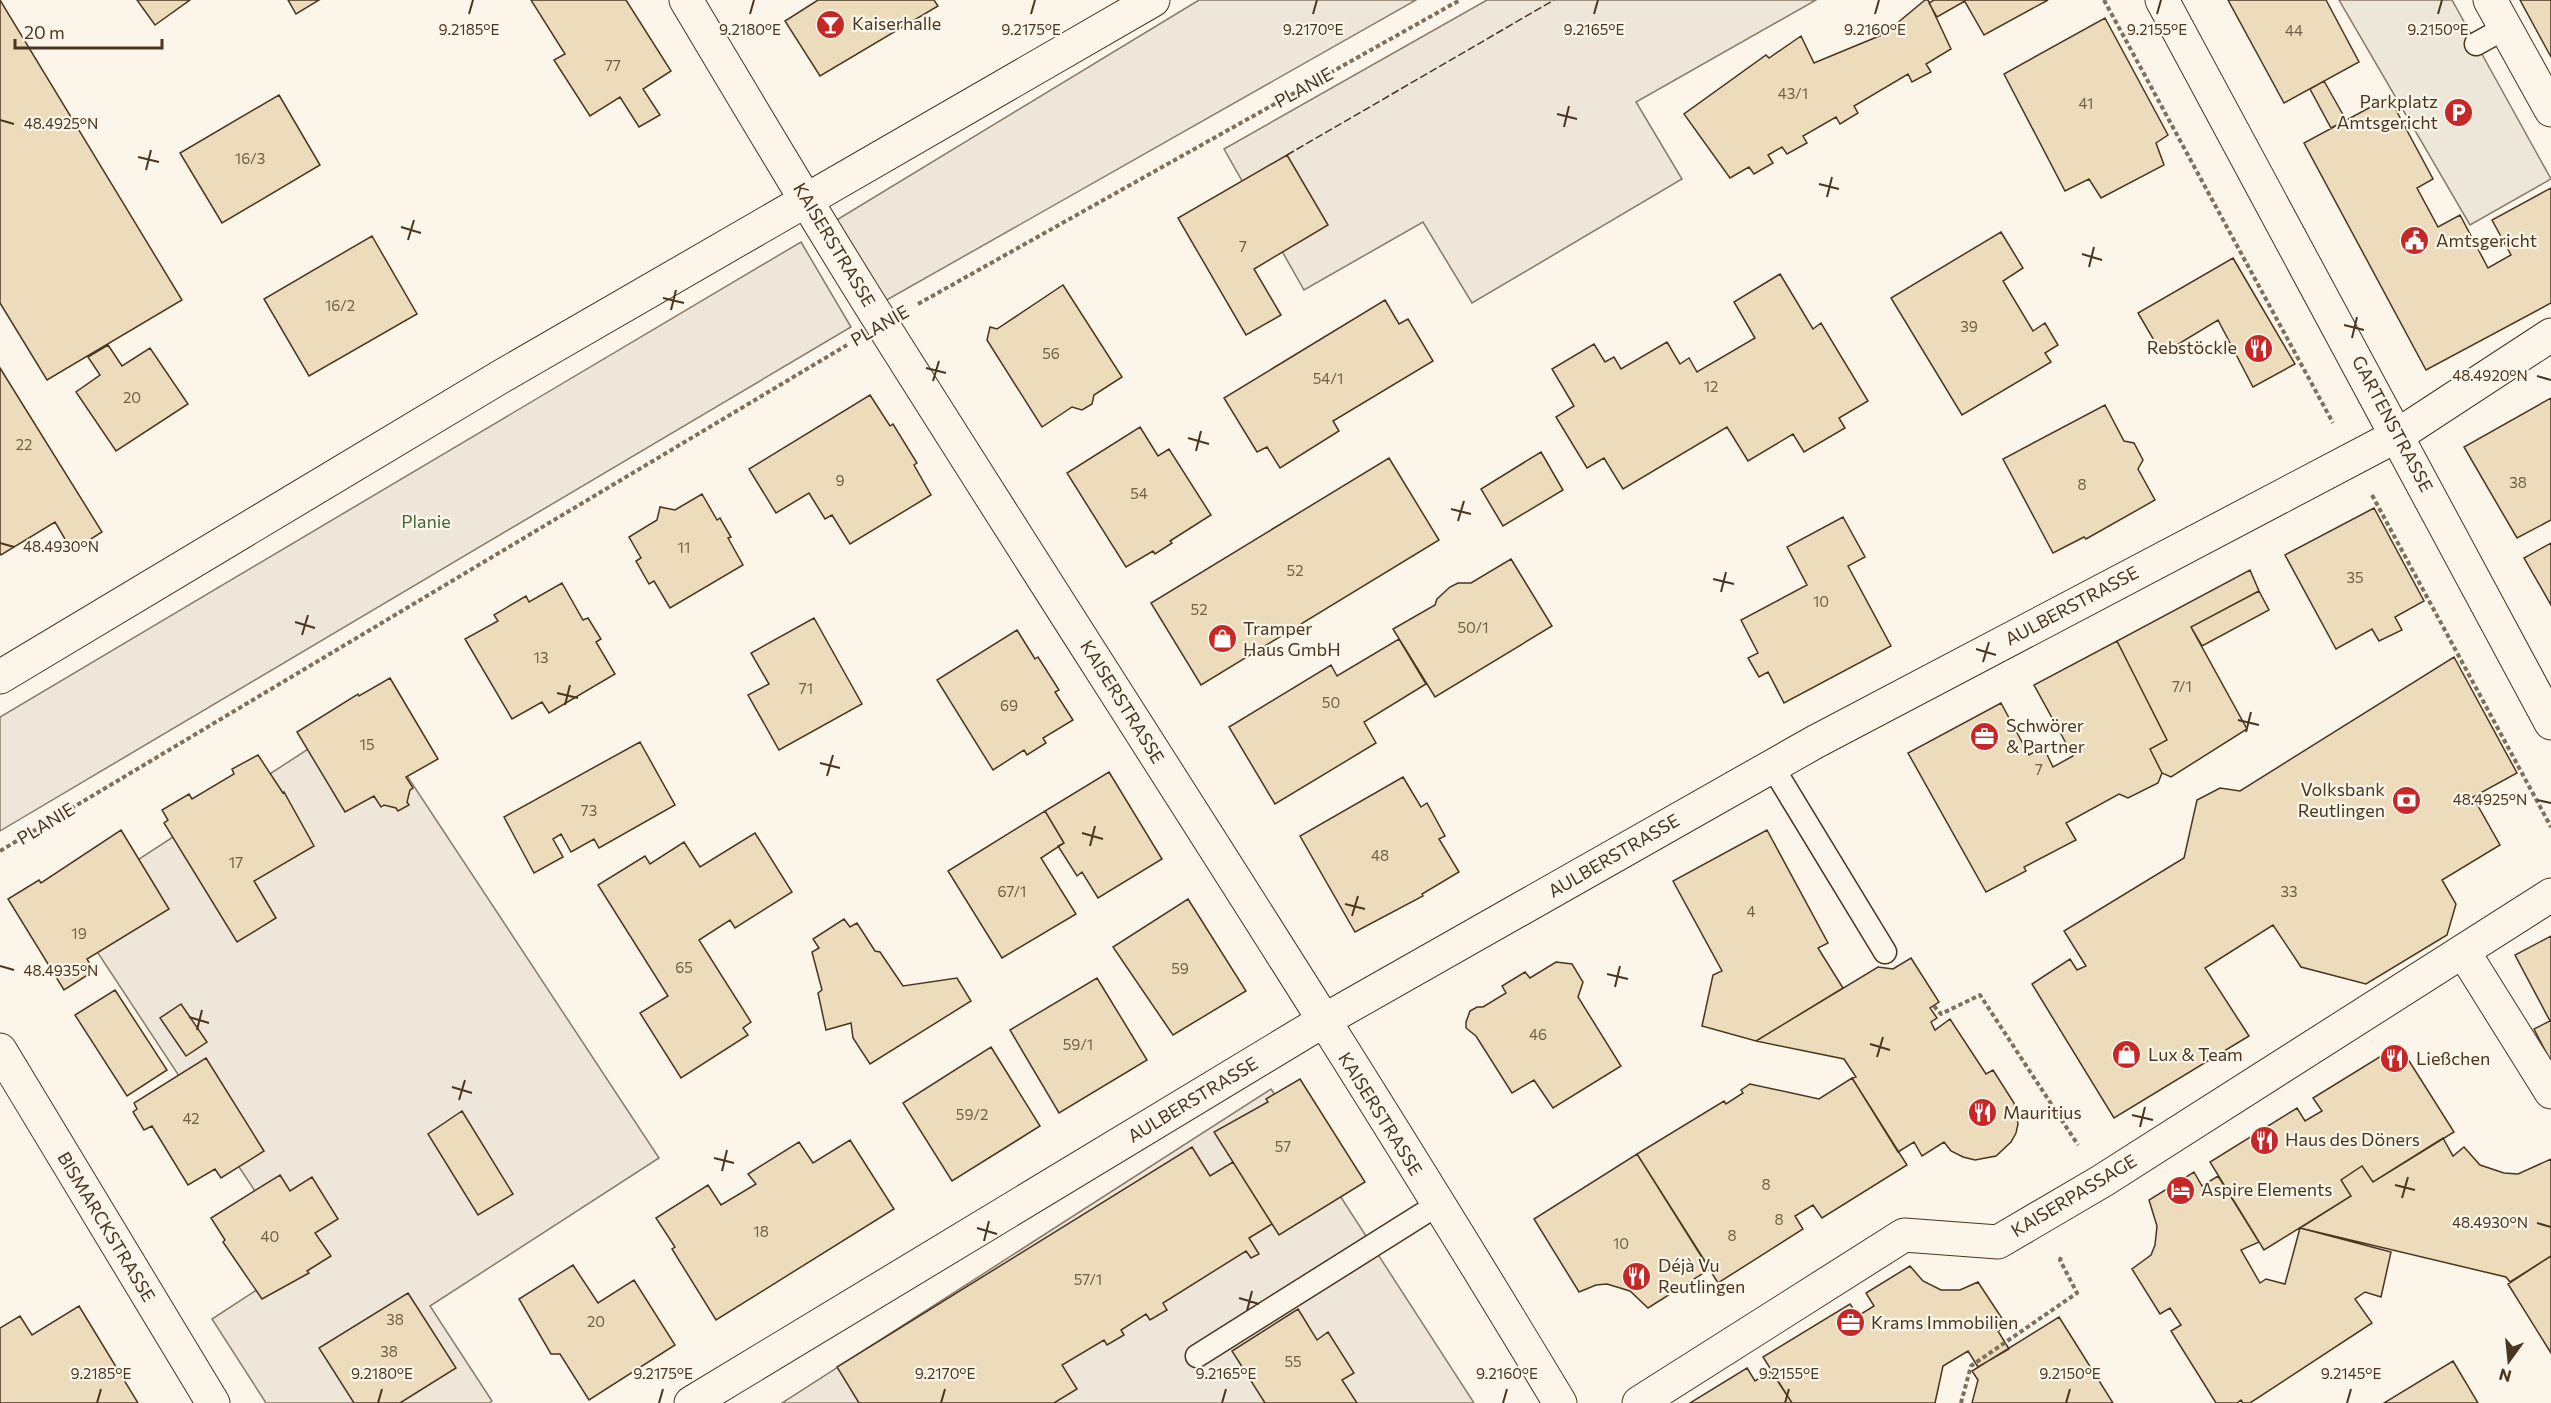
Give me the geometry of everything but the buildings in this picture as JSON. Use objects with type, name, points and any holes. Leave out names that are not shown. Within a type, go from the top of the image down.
[{"type":"street","name":"KAISERSTRASSE","points":[[686,0],[882,324],[1323,1021],[1560,1403]]},
{"type":"street","points":[[0,677],[502,376],[1153,0]]},
{"type":"street","name":"GARTENSTRASSE","points":[[2162,0],[2548,709]]},
{"type":"street","points":[[2498,14],[2549,100]]},
{"type":"street","name":"AULBERSTRASSE","points":[[691,1403],[1323,1021],[1772,766],[2398,435],[2551,335]]},
{"type":"street","name":"KAISERPASSAGE","points":[[1639,1403],[1904,1235],[1998,1242],[2102,1181],[2551,895]]},
{"type":"street","points":[[2463,951],[2551,1092]]},
{"type":"street","name":"BISMARCKSTRASSE","points":[[0,1050],[213,1403]]},
{"type":"lane","points":[[2476,44],[2498,14]]},
{"type":"lane","points":[[1772,766],[1885,952]]},
{"type":"lane","points":[[1197,1356],[1437,1205]]},
{"type":"path","name":"PLANIE","points":[[0,851],[882,324],[1460,0]]},
{"type":"path","points":[[2104,0],[2551,827]]},
{"type":"path","points":[[1935,1006],[1941,1014],[1980,995],[2102,1181]]},
{"type":"path","points":[[1961,1403],[1971,1366],[2077,1293],[2060,1260],[2065,1250]]},
{"type":"green space","points":[[1199,0],[1416,0],[885,301],[835,221]]},
{"type":"green space","points":[[1487,0],[1816,0],[1636,102],[1682,179],[1472,303],[1423,222],[1304,290],[1224,149]]},
{"type":"green space","name":"Planie","points":[[801,242],[851,327],[0,831],[0,717]]},
{"type":"green space","points":[[365,712],[659,1158],[430,1306],[492,1401],[489,1403],[266,1403],[212,1319],[301,1261],[67,906]]},
{"type":"green space","points":[[1271,1089],[1474,1403],[782,1403]]},
{"type":"shaded area","name":"Parkplatz Amtsgericht","points":[[2339,0],[2452,0],[2551,179],[2470,225]]},
{"type":"fence","points":[[1287,155],[1554,0]]},
{"type":"place","name":"Kaiserhalle","points":[[831,24]]},
{"type":"place","name":"Parkplatz Amtsgericht","points":[[2459,112]]},
{"type":"place","name":"Amtsgericht","points":[[2415,241]]},
{"type":"place","name":"Rebstöckle","points":[[2258,348]]},
{"type":"place","name":"Tramper Haus GmbH","points":[[1222,639]]},
{"type":"place","name":"Schwörer & Partner","points":[[1985,736]]},
{"type":"place","name":"Volksbank Reutlingen","points":[[2406,800]]},
{"type":"place","name":"Lux & Team","points":[[2127,1055]]},
{"type":"place","name":"Ließchen","points":[[2395,1059]]},
{"type":"place","name":"Mauritius","points":[[1982,1113]]},
{"type":"place","name":"Haus des Döners","points":[[2264,1140]]},
{"type":"place","name":"Aspire Elements","points":[[2180,1190]]},
{"type":"place","name":"Déjà Vu Reutlingen","points":[[1637,1276]]},
{"type":"place","name":"Krams Immobilien","points":[[1850,1323]]}]
